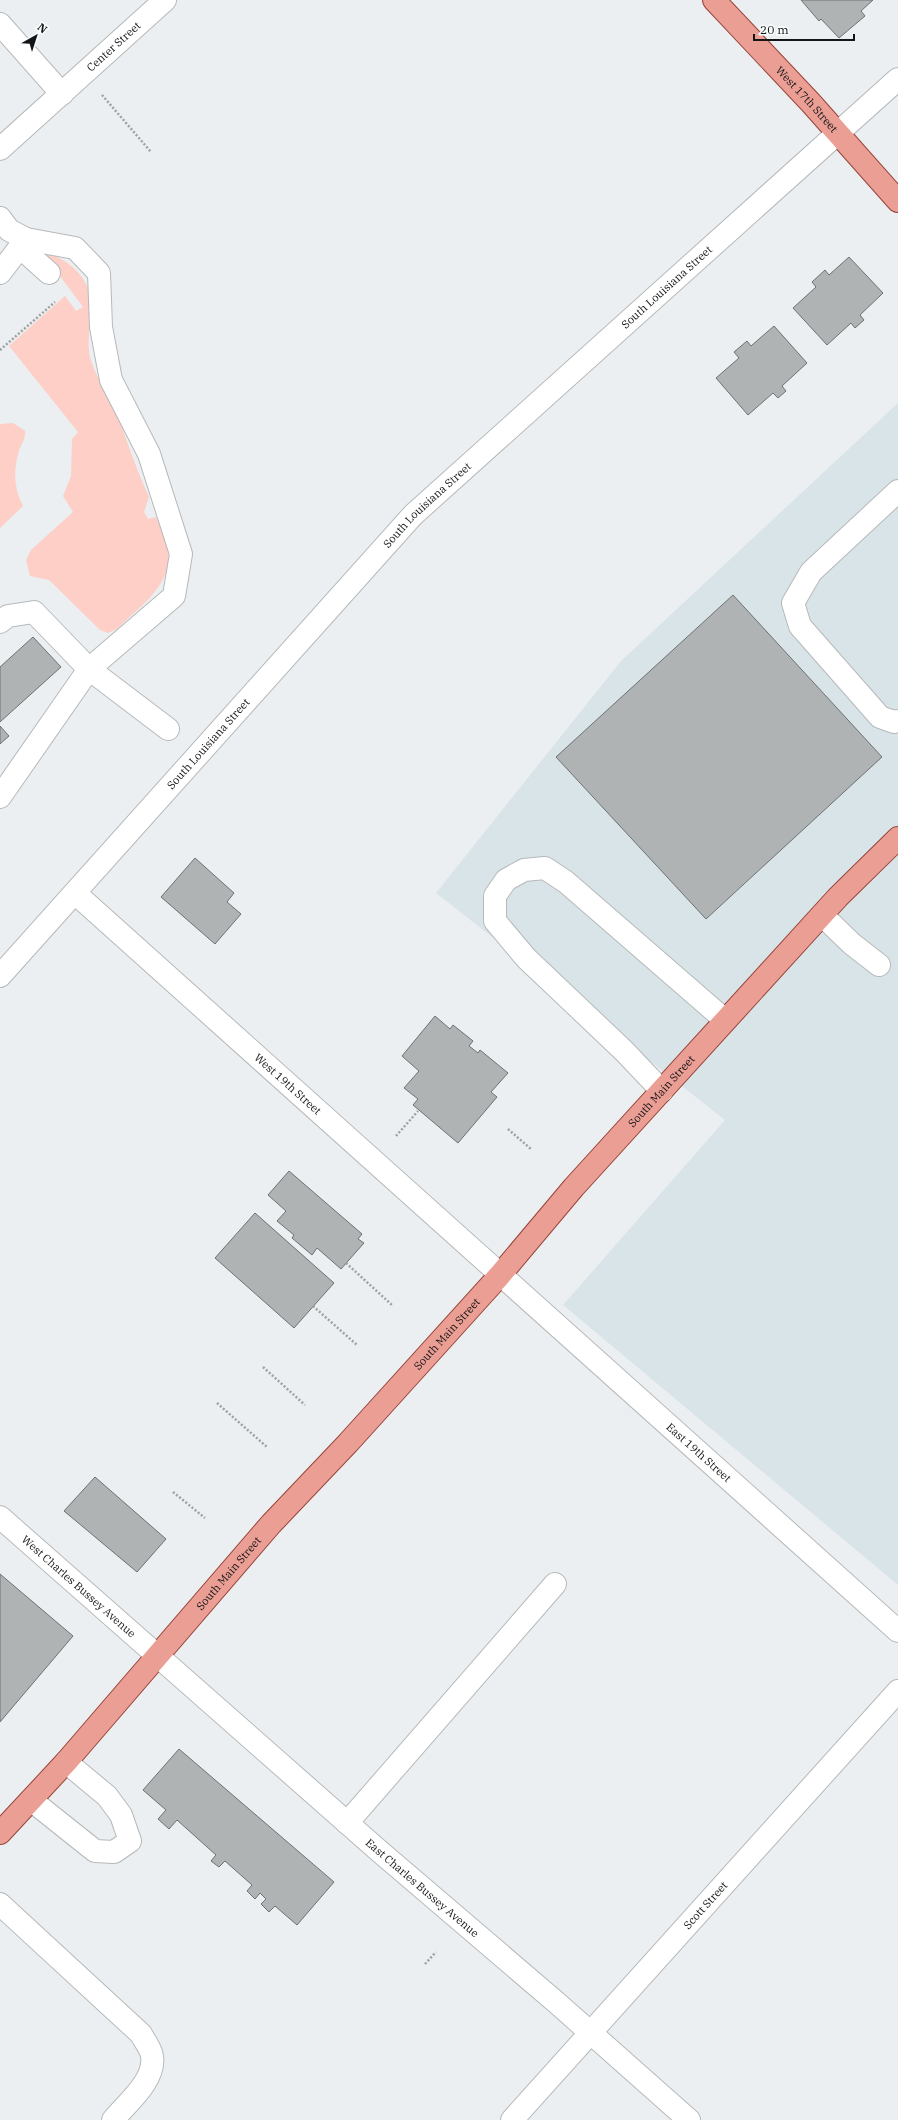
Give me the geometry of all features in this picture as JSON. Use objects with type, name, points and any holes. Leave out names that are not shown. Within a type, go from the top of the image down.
[{"type":"main road","name":"West 17th Street","points":[[714,0],[838,133],[898,201]]},
{"type":"main road","name":"South Main Street","points":[[0,1834],[66,1762],[266,1530],[348,1443],[500,1275],[574,1187],[822,915],[876,857],[898,838]]},
{"type":"street","name":"Center Street","points":[[0,149],[85,74],[165,0]]},
{"type":"street","points":[[0,24],[62,94]]},
{"type":"street","name":"South Louisiana Street","points":[[0,976],[413,514],[898,79]]},
{"type":"street","points":[[0,218],[9,230],[50,273]]},
{"type":"street","points":[[0,273],[23,243]]},
{"type":"street","points":[[0,797],[89,669],[174,596],[181,554],[149,454],[111,380],[101,326],[99,273],[75,248],[23,243]]},
{"type":"street","points":[[898,491],[811,572],[792,603],[800,626],[880,717],[894,722],[898,721]]},
{"type":"street","points":[[0,622],[8,616],[34,612],[89,669],[168,729]]},
{"type":"street","points":[[662,1091],[624,1051],[526,958],[495,921],[495,896],[506,880],[524,870],[545,868],[566,882],[725,1020]]},
{"type":"street","name":"West 19th Street","points":[[75,893],[500,1275]]},
{"type":"street","points":[[822,915],[852,944],[879,965]]},
{"type":"street","name":"East 19th Street","points":[[500,1275],[898,1631]]},
{"type":"street","name":"West Charles Bussey Avenue","points":[[0,1517],[157,1655]]},
{"type":"street","points":[[347,1823],[555,1584]]},
{"type":"street","name":"East Charles Bussey Avenue","points":[[157,1655],[347,1823],[689,2120]]},
{"type":"street","name":"Scott Street","points":[[512,2120],[898,1691]]},
{"type":"street","points":[[31,1800],[94,1851],[114,1852],[130,1841],[121,1815],[108,1796],[66,1762]]},
{"type":"street","points":[[0,1904],[140,2034],[152,2055],[150,2070],[144,2082],[113,2120]]},
{"type":"path","points":[[85,74],[151,152]]},
{"type":"path","points":[[0,350],[60,297]]},
{"type":"path","points":[[396,1136],[418,1111]]},
{"type":"path","points":[[508,1129],[532,1150]]},
{"type":"path","points":[[346,1263],[392,1305]]},
{"type":"path","points":[[313,1306],[357,1345]]},
{"type":"path","points":[[263,1367],[305,1405]]},
{"type":"path","points":[[218,1403],[267,1447]]},
{"type":"path","points":[[173,1492],[205,1518]]},
{"type":"path","points":[[425,1964],[436,1952]]},
{"type":"shaded area","points":[[48,253],[72,266],[81,276],[88,288],[91,305],[89,348],[92,364],[114,406],[149,497],[144,512],[148,519],[156,517],[165,539],[168,553],[168,565],[165,576],[152,596],[117,629],[108,633],[100,630],[49,580],[30,576],[26,560],[31,550],[73,512],[63,496],[71,476],[72,439],[78,432],[9,346],[65,296],[76,311],[83,307],[45,256]]},
{"type":"shaded area","points":[[898,403],[898,1585],[563,1305],[725,1120],[436,893],[621,661]]},
{"type":"shaded area","points":[[13,423],[25,431],[24,439],[17,458],[15,472],[16,486],[23,506],[0,528],[0,424]]},
{"type":"building","points":[[801,0],[873,0],[861,11],[865,16],[839,38],[821,19],[819,21]]},
{"type":"building","points":[[849,257],[883,293],[860,315],[864,320],[855,328],[851,323],[827,345],[793,308],[816,287],[812,282],[825,270],[829,275]]},
{"type":"building","points":[[774,326],[807,363],[782,386],[786,391],[778,398],[773,393],[748,415],[716,378],[739,358],[734,352],[747,341],[751,346]]},
{"type":"building","points":[[733,595],[882,757],[706,919],[556,757]]},
{"type":"building","points":[[33,637],[61,667],[0,722],[0,667]]},
{"type":"building","points":[[0,726],[9,736],[0,744]]},
{"type":"building","points":[[195,858],[234,893],[227,902],[241,914],[215,944],[161,897]]},
{"type":"building","points":[[435,1016],[450,1029],[453,1025],[473,1041],[469,1046],[478,1053],[480,1050],[508,1073],[491,1092],[497,1097],[458,1143],[413,1105],[418,1099],[404,1088],[419,1071],[402,1056]]},
{"type":"building","points":[[289,1171],[362,1234],[358,1239],[364,1243],[341,1269],[317,1248],[312,1255],[292,1238],[294,1235],[277,1221],[286,1211],[268,1195]]},
{"type":"building","points":[[255,1213],[334,1283],[294,1328],[215,1258]]},
{"type":"building","points":[[95,1477],[166,1539],[137,1572],[64,1511]]},
{"type":"building","points":[[0,1574],[73,1636],[0,1722]]},
{"type":"building","points":[[179,1749],[334,1882],[297,1925],[275,1906],[269,1912],[261,1904],[266,1899],[260,1893],[255,1899],[247,1891],[252,1885],[225,1861],[219,1867],[211,1861],[216,1855],[177,1820],[169,1829],[158,1819],[166,1810],[143,1790]]}]
